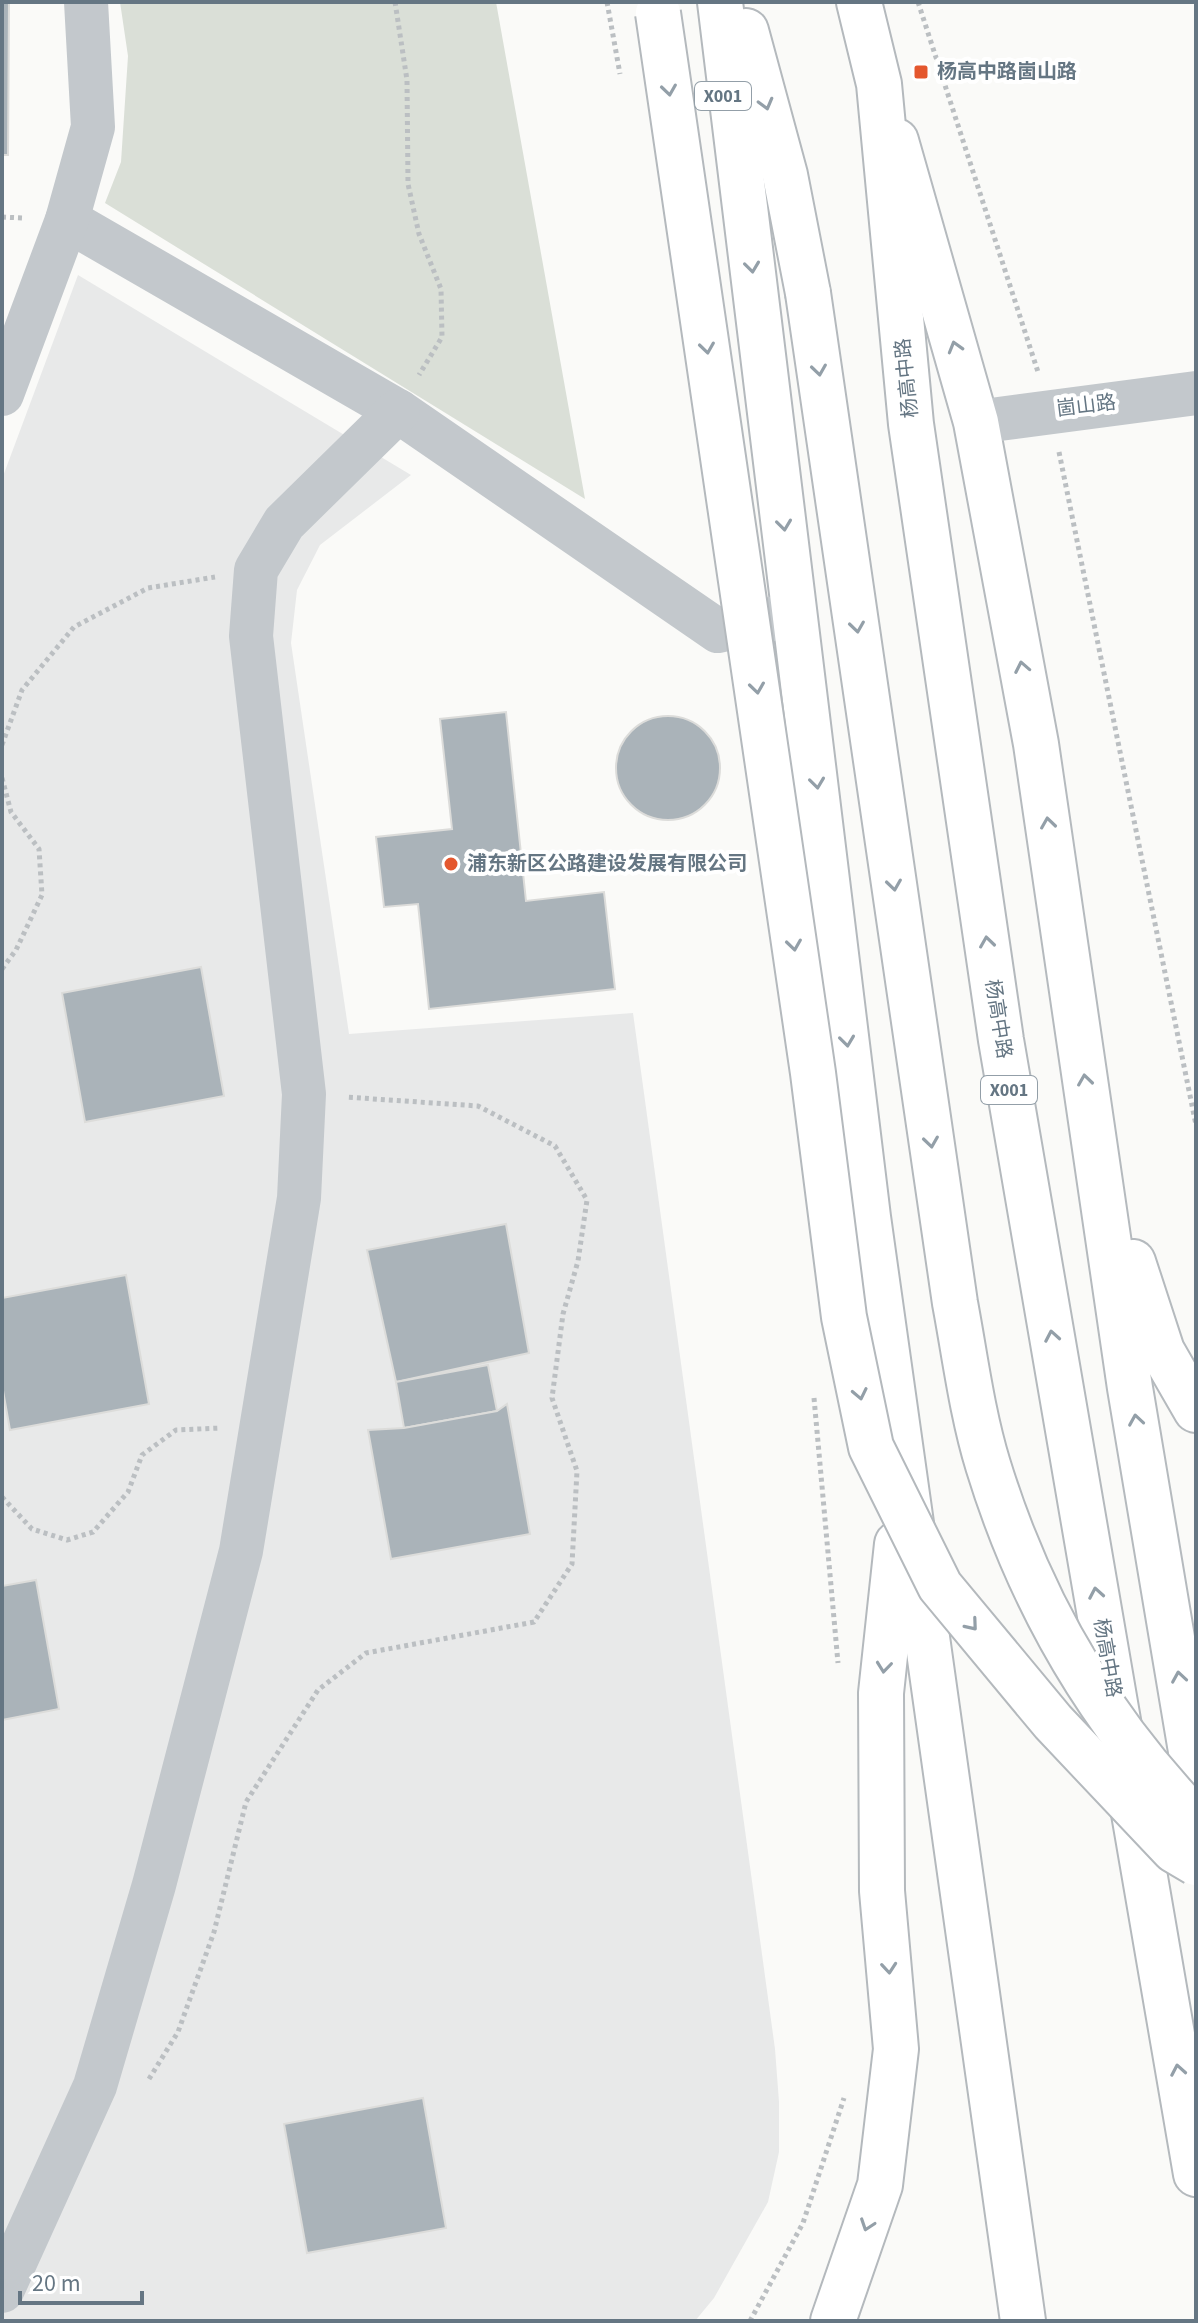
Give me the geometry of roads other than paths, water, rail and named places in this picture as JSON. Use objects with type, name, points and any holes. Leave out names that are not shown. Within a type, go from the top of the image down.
[{"type":"main road","name":"X001","points":[[704,2],[743,190]]},
{"type":"main road","name":"X001","points":[[720,2],[868,1217],[1023,2321]]},
{"type":"main road","points":[[739,2],[785,175],[808,293],[955,1303],[987,1463],[1037,1597],[1086,1684],[1160,1783],[1196,1820]]},
{"type":"main road","name":"杨高中路","points":[[859,2],[879,84],[911,424],[1001,1040],[1196,2174]]},
{"type":"main road","points":[[657,8],[813,1073],[844,1317],[871,1447],[940,1586],[1053,1722],[1174,1850],[1196,1863]]},
{"type":"main road","points":[[879,84],[976,422],[1036,744],[1130,1388],[1196,1781]]},
{"type":"main road","points":[[1094,1141],[1162,1351],[1196,1410]]},
{"type":"main road","points":[[833,2321],[880,2185],[896,2049],[882,1891],[881,1693],[905,1478]]},
{"type":"street","points":[[2,394],[67,220],[93,127],[86,2]]},
{"type":"street","points":[[67,220],[398,411],[718,631],[794,614]]},
{"type":"street","name":"崮山路","points":[[976,422],[1196,393]]},
{"type":"street","points":[[2,2291],[95,2086],[154,1885],[241,1551],[299,1198],[304,1094],[251,636],[256,570],[284,523],[398,411]]},
{"type":"place","name":"杨高中路崮山路","points":[[921,72]]},
{"type":"place","name":"浦东新区公路建设发展有限公司","points":[[451,864]]}]
